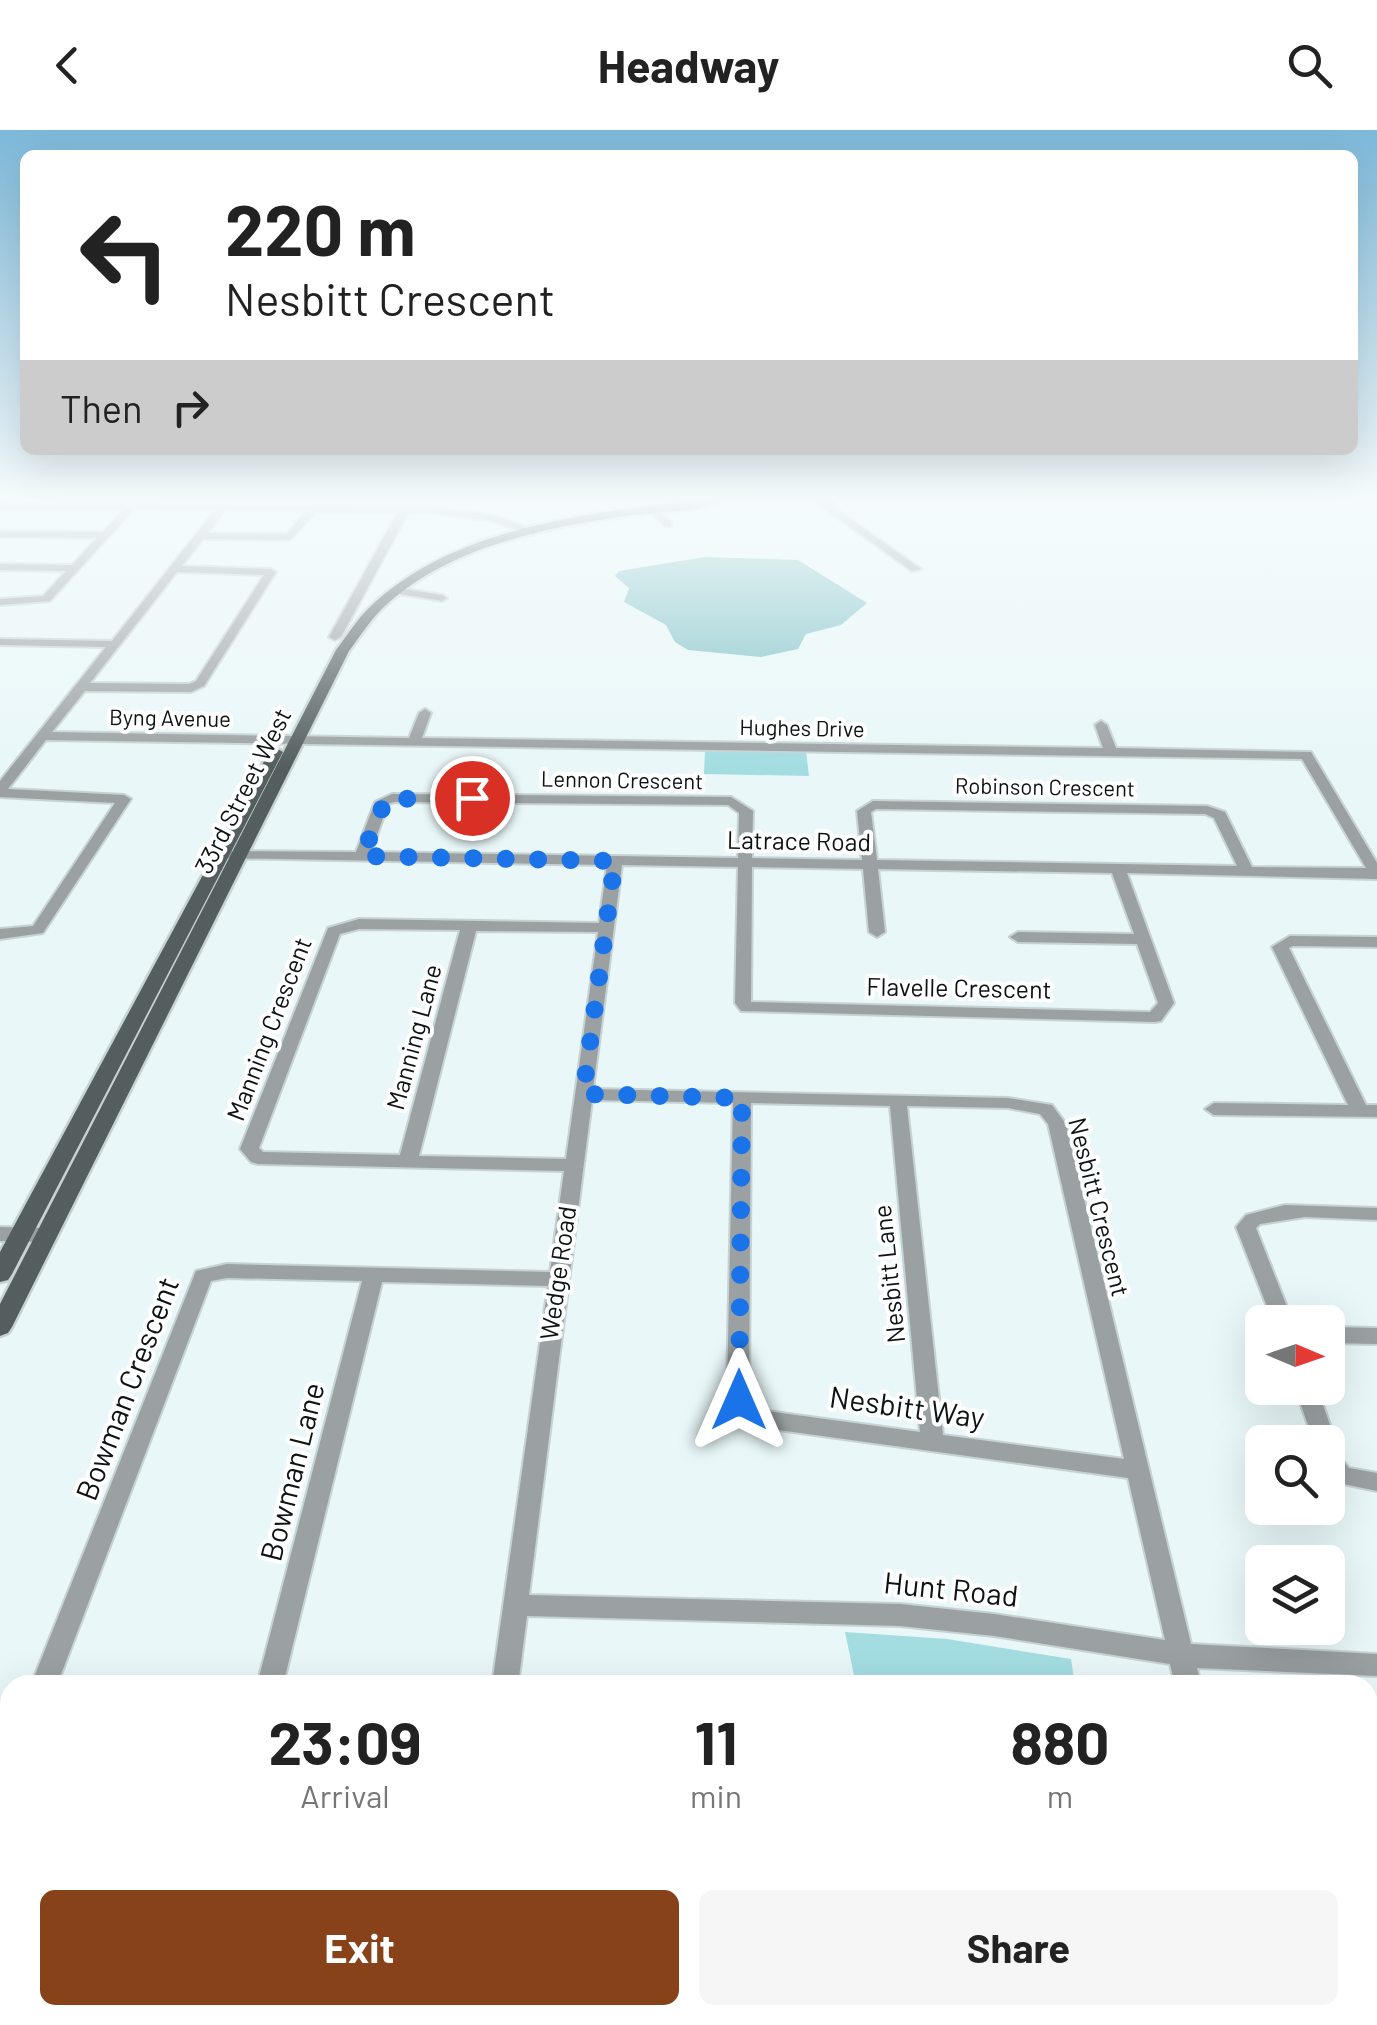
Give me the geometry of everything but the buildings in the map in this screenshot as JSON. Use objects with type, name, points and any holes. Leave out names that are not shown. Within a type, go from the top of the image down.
[{"type":"main road","name":"33rd Street West","points":[[290,740],[335,637],[386,589]]},
{"type":"main road","name":"33rd Street West","points":[[0,1327],[230,854],[290,740],[350,638],[369,614],[401,589]]},
{"type":"main road","name":"33rd Street West","points":[[0,1274],[10,1234],[230,854]]},
{"type":"street","points":[[0,602],[46,600],[56,589]]},
{"type":"street","points":[[0,791],[157,589]]},
{"type":"street","points":[[80,687],[191,688],[200,683],[260,589]]},
{"type":"street","name":"33rd Street West","points":[[335,637],[362,589]]},
{"type":"street","points":[[398,591],[442,598]]},
{"type":"street","points":[[1,644],[114,644]]},
{"type":"street","points":[[414,742],[425,713]]},
{"type":"street","points":[[1101,725],[1111,753]]},
{"type":"street","name":"Byng Avenue","points":[[42,736],[290,740]]},
{"type":"street","name":"Hughes Drive","points":[[290,740],[1306,755],[1377,873]]},
{"type":"street","points":[[0,791],[124,799],[38,930],[0,934]]},
{"type":"street","name":"Lennon Crescent","points":[[362,856],[382,802],[392,798],[731,801],[746,811],[745,862]]},
{"type":"street","name":"Robinson Crescent","points":[[870,865],[865,808],[899,804],[1206,810],[1220,815],[1246,870]]},
{"type":"street","name":"Latrace Road","points":[[230,854],[1377,873]]},
{"type":"street","name":"Wedge Road","points":[[506,1675],[615,861]]},
{"type":"street","name":"Flavelle Crescent","points":[[745,862],[743,1003],[754,1010],[1155,1016],[1166,1003],[1118,868]]},
{"type":"street","points":[[870,865],[877,932]]},
{"type":"street","name":"Manning Crescent","points":[[573,1165],[258,1158],[249,1148],[333,931],[359,924],[606,928]]},
{"type":"street","name":"Manning Lane","points":[[408,1161],[469,926]]},
{"type":"street","points":[[1018,937],[1142,939]]},
{"type":"street","points":[[1214,1108],[1369,1111],[1280,947],[1290,941],[1377,942]]},
{"type":"street","name":"Nesbitt Crescent","points":[[583,1094],[1028,1104],[1051,1114],[1186,1675]]},
{"type":"street","name":"Nesbitt Way","points":[[742,1098],[738,1390],[743,1410],[764,1419],[1136,1470]]},
{"type":"street","name":"Nesbitt Lane","points":[[898,1101],[932,1441]]},
{"type":"street","points":[[1276,1305],[1246,1228],[1248,1220],[1254,1215],[1279,1212],[1377,1214]]},
{"type":"street","points":[[10,1234],[46,1235]]},
{"type":"street","name":"Bowman Crescent","points":[[48,1675],[197,1282],[203,1276],[227,1271],[557,1280]]},
{"type":"street","name":"Bowman Lane","points":[[273,1675],[374,1275]]},
{"type":"street","points":[[1345,1335],[1377,1336]]},
{"type":"street","points":[[1345,1477],[1377,1482]]},
{"type":"street","name":"Hunt Road","points":[[516,1605],[900,1615],[1180,1653],[1377,1665]]},
{"type":"shaded area","points":[[628,589],[845,589],[867,603],[841,625],[806,634],[798,649],[761,657],[688,650],[675,642],[666,625],[624,602]]},
{"type":"shaded area","points":[[705,750],[806,751],[809,776],[704,774]]},
{"type":"shaded area","points":[[845,1632],[947,1639],[1071,1659],[1073,1675],[854,1675]]},
{"type":"route","points":[[472,798],[386,799],[362,856],[615,861],[583,1094],[742,1098],[739,1400]]}]
